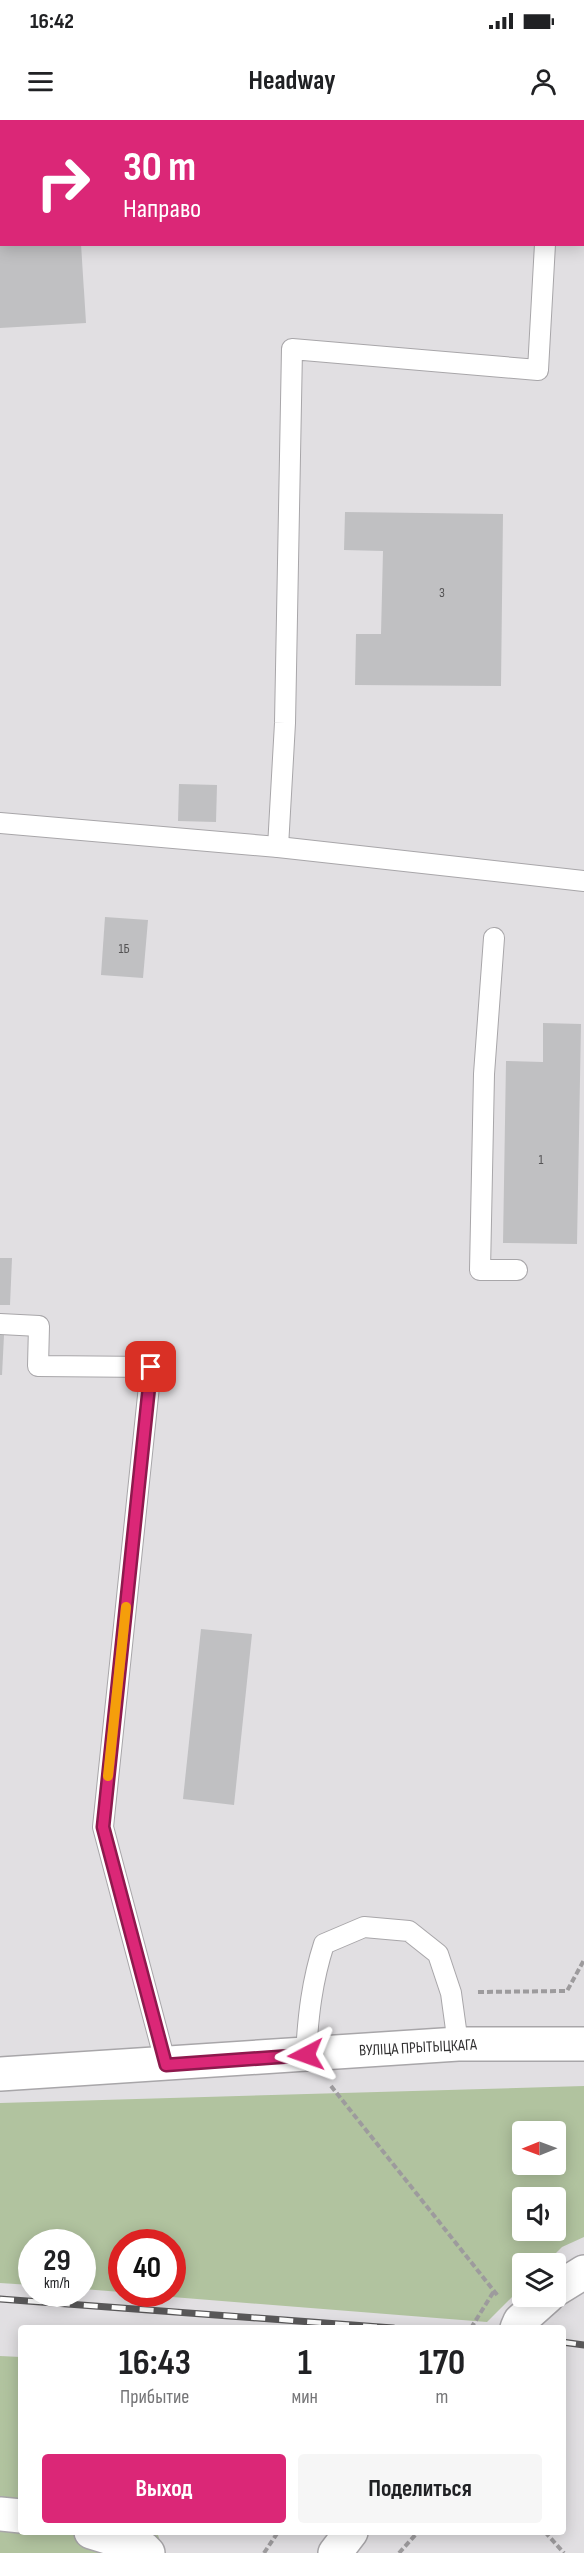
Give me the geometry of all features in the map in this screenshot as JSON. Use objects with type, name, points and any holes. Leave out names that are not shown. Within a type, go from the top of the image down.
[{"type":"street","name":"ВУЛІЦА ПРЫТЫЦКАГА","points":[[0,2074],[166,2065],[458,2044],[584,2044]]},
{"type":"street","points":[[566,2283],[584,2272]]},
{"type":"street","points":[[519,2325],[537,2307]]},
{"type":"street","points":[[0,2514],[18,2516]]},
{"type":"street","points":[[102,2535],[143,2548],[148,2553]]},
{"type":"street","points":[[335,2553],[349,2535]]},
{"type":"lane","points":[[278,847],[285,723],[292,349],[538,370],[545,246]]},
{"type":"lane","points":[[0,823],[278,847],[584,881]]},
{"type":"lane","points":[[494,938],[484,1074],[480,1270],[518,1270]]},
{"type":"lane","points":[[0,1324],[39,1326],[38,1366],[151,1367],[103,1827],[166,2065]]},
{"type":"lane","points":[[306,2055],[308,2014],[315,1972],[324,1944],[364,1927],[408,1931],[438,1954],[451,1993],[458,2044]]},
{"type":"path","points":[[451,1993],[567,1991],[584,1960]]},
{"type":"path","points":[[306,2055],[519,2325]]},
{"type":"path","points":[[473,2325],[494,2291]]},
{"type":"path","points":[[264,2553],[276,2535]]},
{"type":"path","points":[[399,2553],[415,2535]]},
{"type":"path","points":[[548,2535],[564,2553]]},
{"type":"green space","points":[[584,2086],[584,2237],[562,2247],[556,2253],[512,2253],[512,2297],[487,2322],[186,2298],[186,2229],[108,2229],[108,2291],[96,2290],[96,2229],[18,2229],[18,2284],[0,2283],[0,2103]]},
{"type":"green space","points":[[0,2356],[18,2357],[18,2535],[158,2535],[164,2553],[0,2553]]},
{"type":"building","points":[[0,246],[81,246],[86,323],[0,328]]},
{"type":"building","points":[[345,512],[503,514],[501,686],[355,685],[356,634],[381,634],[383,551],[344,550]]},
{"type":"building","points":[[179,784],[217,785],[216,822],[178,821]]},
{"type":"building","points":[[105,917],[148,920],[143,978],[101,975]]},
{"type":"building","points":[[543,1023],[581,1024],[577,1244],[503,1243],[506,1061],[543,1062]]},
{"type":"building","points":[[0,1258],[12,1258],[10,1305],[0,1305]]},
{"type":"building","points":[[0,1335],[4,1335],[2,1375],[0,1375]]},
{"type":"building","points":[[201,1629],[252,1634],[234,1805],[183,1799]]},
{"type":"railway","points":[[0,2299],[352,2325]]},
{"type":"railway","points":[[566,2343],[584,2345]]},
{"type":"slow traffic","points":[[108,1776],[126,1607]]},
{"type":"route","points":[[151,1367],[103,1827],[166,2065],[306,2055]]}]
